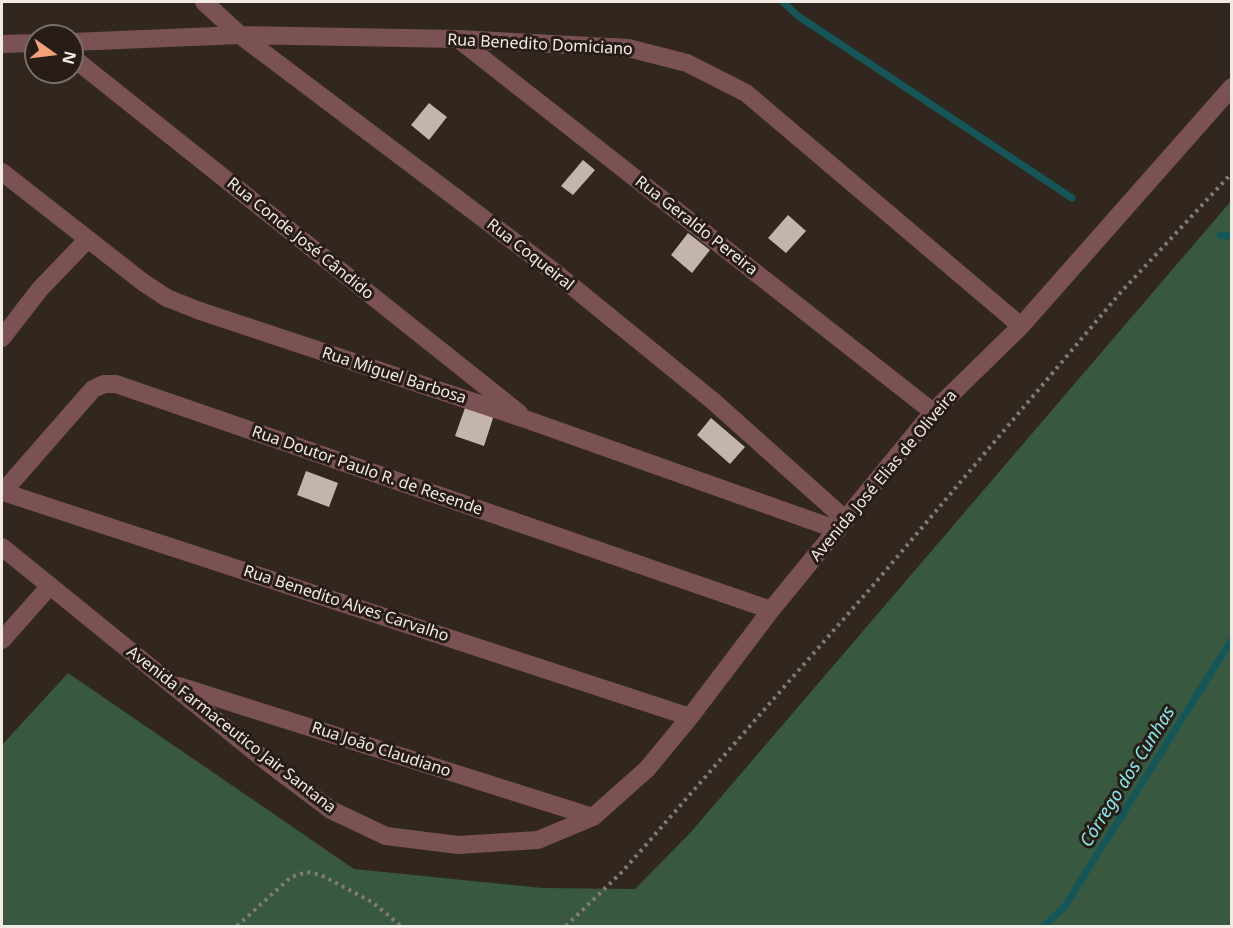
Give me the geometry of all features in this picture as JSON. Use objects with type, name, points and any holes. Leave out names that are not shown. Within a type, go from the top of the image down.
[{"type":"street","name":"Rua Coqueiral","points":[[204,2],[240,35],[557,274],[713,401],[842,525]]},
{"type":"street","name":"Rua Benedito Domiciano","points":[[84,42],[240,35],[458,39],[628,48],[687,63],[746,93],[1021,326]]},
{"type":"street","name":"Rua Geraldo Pereira","points":[[458,39],[933,412]]},
{"type":"street","points":[[2,44],[24,43]]},
{"type":"street","name":"Rua Conde José Cândido","points":[[84,67],[528,420]]},
{"type":"street","name":"Avenida José Elias de Oliveira","points":[[593,817],[646,769],[690,717],[771,610],[933,412],[1021,326],[1232,87]]},
{"type":"street","name":"Rua Miguel Barbosa","points":[[2,172],[144,284],[167,298],[200,311],[842,525]]},
{"type":"street","points":[[2,338],[40,290],[88,239]]},
{"type":"street","name":"Rua Doutor Paulo R. de Resende","points":[[2,492],[93,389],[104,384],[116,384],[771,610]]},
{"type":"street","name":"Rua Benedito Alves Carvalho","points":[[2,492],[690,717]]},
{"type":"street","name":"Avenida Farmaceutico Jair Santana","points":[[2,547],[49,587],[330,810],[386,837],[458,845],[538,840],[593,817]]},
{"type":"street","points":[[2,640],[49,587]]},
{"type":"street","name":"Rua João Claudiano","points":[[169,683],[593,817]]},
{"type":"path","points":[[566,927],[623,871],[876,582],[1121,292],[1232,173]]},
{"type":"path","points":[[237,927],[291,877],[307,872],[321,875],[372,902],[401,927]]},
{"type":"green space","points":[[1231,201],[1231,926],[2,926],[2,745],[68,673],[354,869],[542,888],[635,889],[691,832]]},
{"type":"building","points":[[429,103],[447,117],[429,140],[411,125]]},
{"type":"building","points":[[583,160],[595,170],[573,195],[561,186]]},
{"type":"building","points":[[788,215],[806,231],[786,253],[768,238]]},
{"type":"building","points":[[688,233],[710,250],[692,273],[671,255]]},
{"type":"building","points":[[466,405],[494,415],[484,446],[455,436]]},
{"type":"building","points":[[711,418],[745,447],[730,464],[697,435]]},
{"type":"building","points":[[306,471],[338,483],[329,507],[297,495]]},
{"type":"waterway","points":[[783,2],[798,16],[1072,198]]},
{"type":"waterway","points":[[1220,235],[1232,236]]},
{"type":"waterway","name":"Córrego dos Cunhas","points":[[1044,926],[1065,906],[1232,639]]}]
